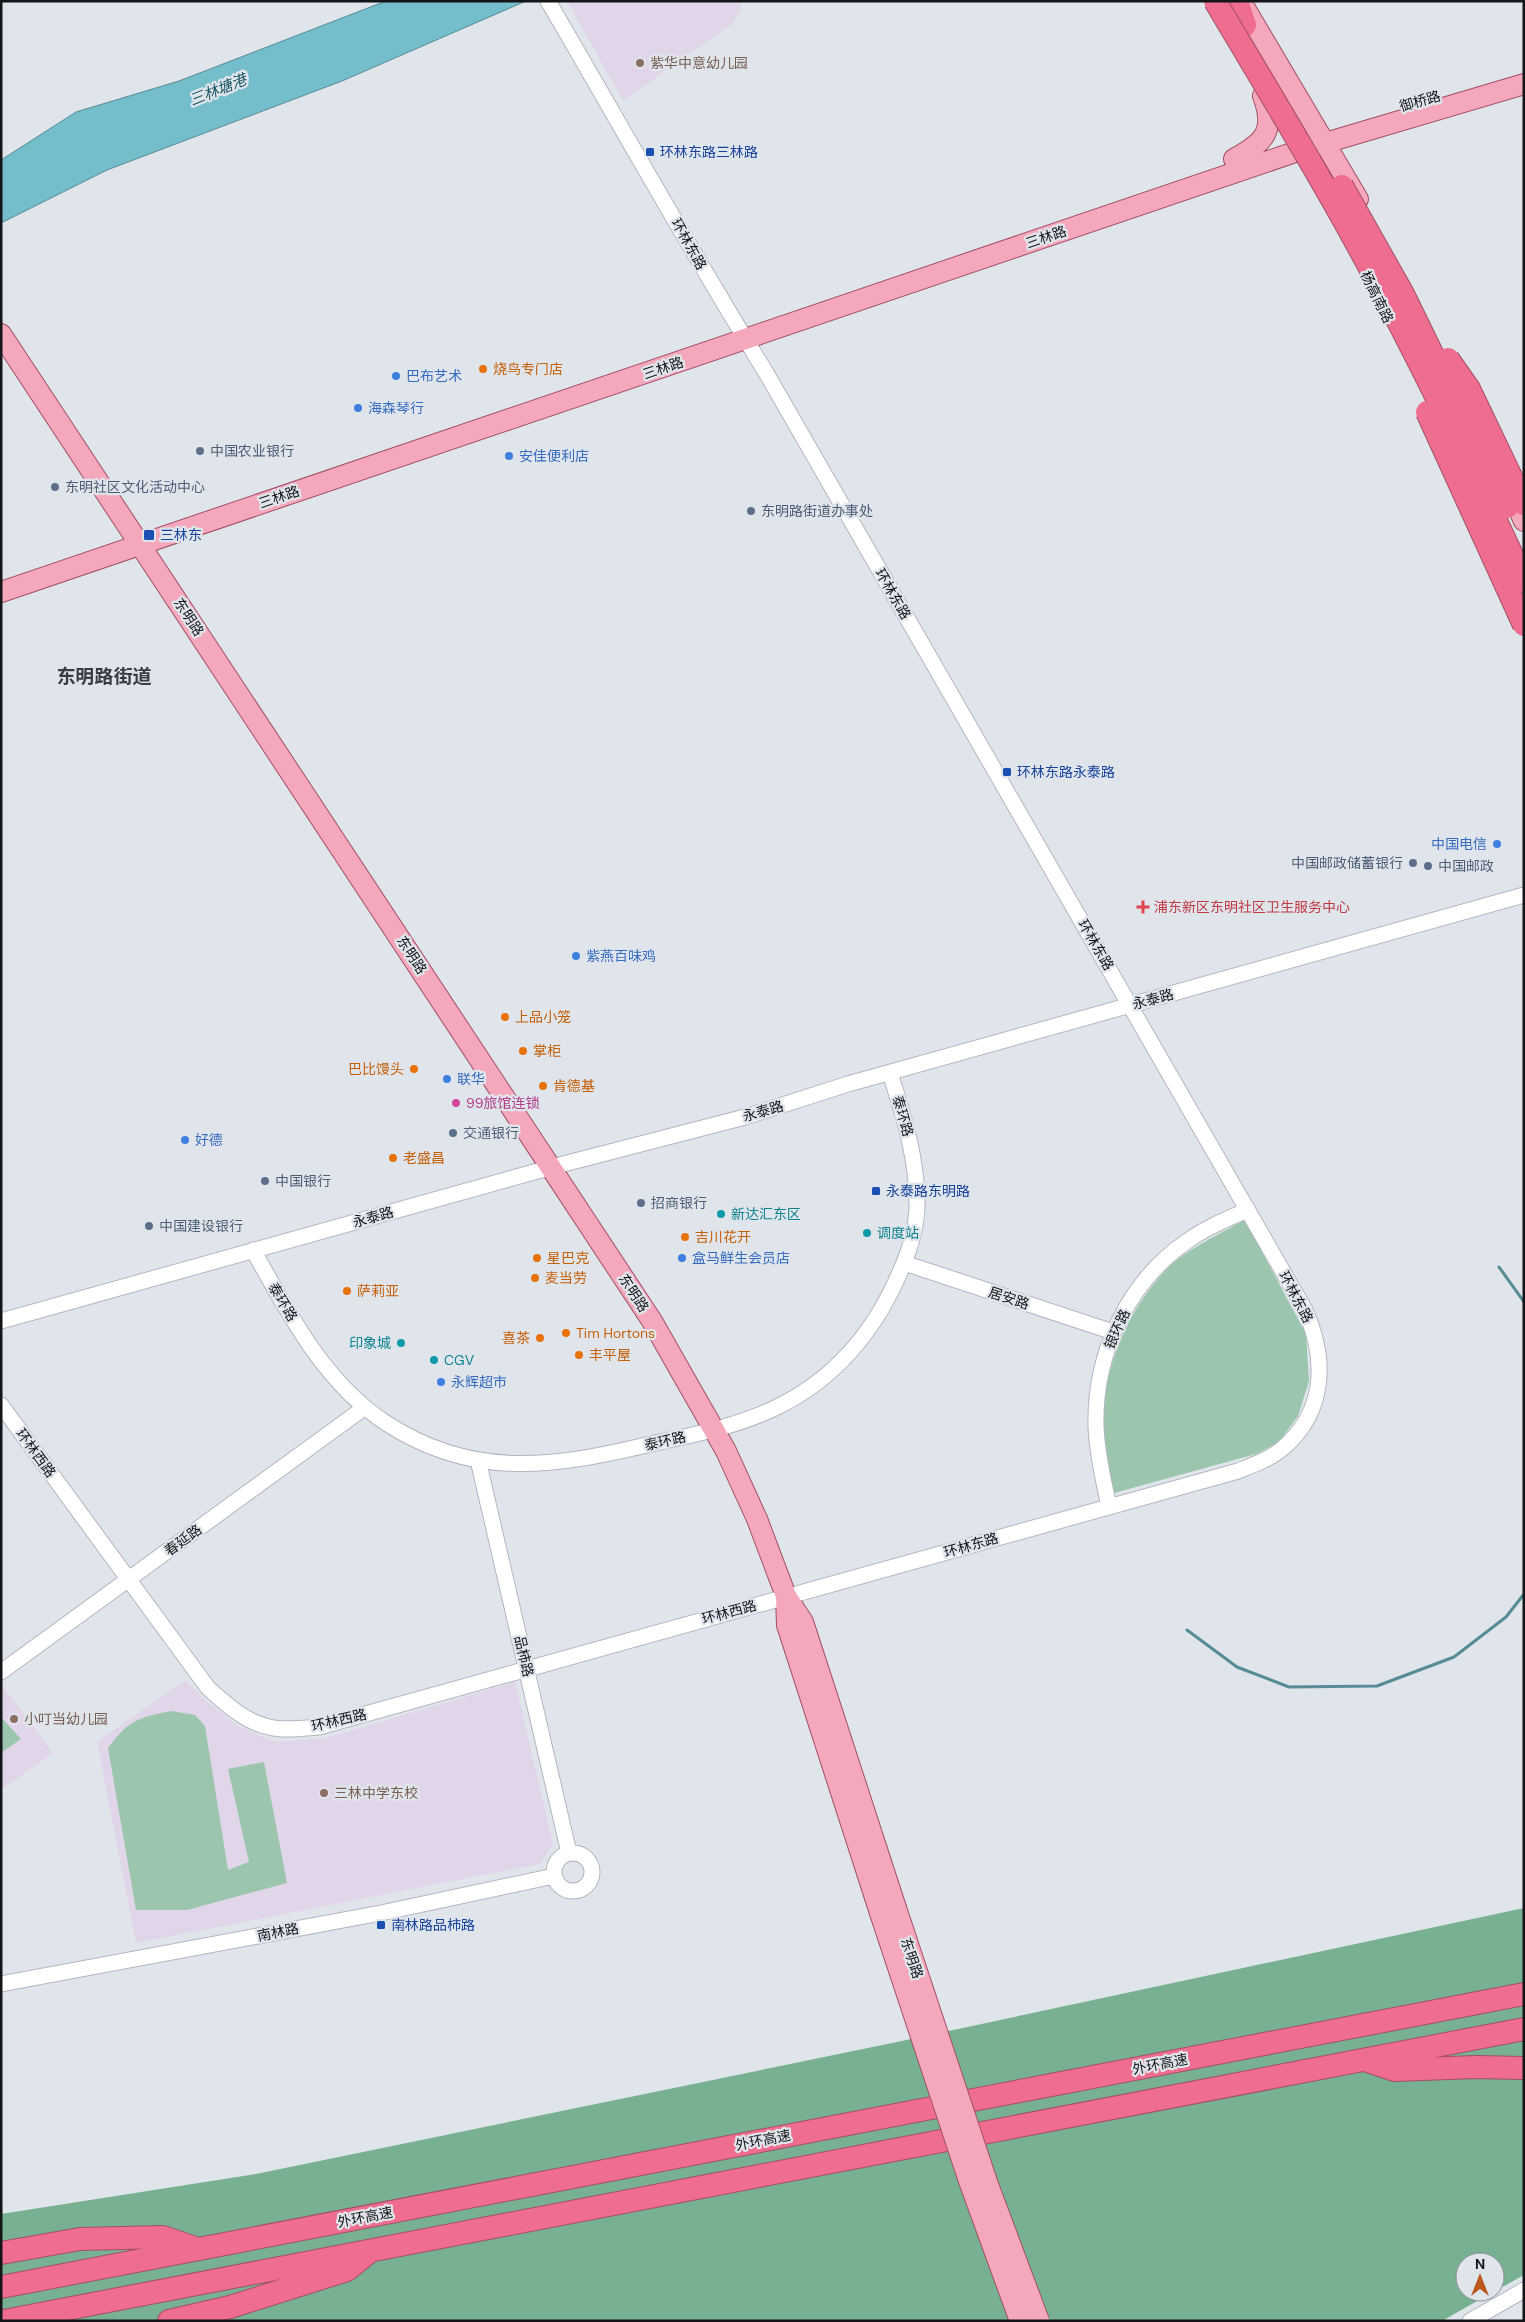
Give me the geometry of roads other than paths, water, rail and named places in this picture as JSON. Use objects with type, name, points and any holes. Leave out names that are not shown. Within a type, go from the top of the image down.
[{"type":"highway","points":[[1205,1],[1239,29]]},
{"type":"highway","name":"杨高南路","points":[[1215,1],[1239,29]]},
{"type":"highway","name":"杨高南路","points":[[1231,1],[1239,29],[1299,142],[1396,301],[1481,450],[1524,544]]},
{"type":"highway","points":[[1239,1],[1239,29]]},
{"type":"highway","points":[[1396,301],[1469,389],[1524,504]]},
{"type":"highway","points":[[1396,301],[1427,412],[1524,625]]},
{"type":"highway","name":"杨高南路","points":[[1396,301],[1432,388],[1524,581]]},
{"type":"highway","name":"外环高速","points":[[1,2287],[1524,1994]]},
{"type":"highway","points":[[4,2321],[1524,2029]]},
{"type":"highway","points":[[1364,2059],[1394,2070],[1524,2068]]},
{"type":"highway","points":[[1,2253],[80,2239],[163,2236],[199,2249]]},
{"type":"highway","points":[[169,2321],[230,2307],[347,2270],[370,2250]]},
{"type":"main road","name":"杨高南路","points":[[1205,1],[1294,146],[1355,252],[1396,301],[1476,420],[1524,520]]},
{"type":"main road","name":"杨高南路","points":[[1239,1],[1382,237],[1396,301],[1460,466],[1524,607]]},
{"type":"main road","name":"御桥路","points":[[1321,137],[1524,72]]},
{"type":"main road","name":"御桥路","points":[[1321,137],[1364,131],[1524,84]]},
{"type":"main road","points":[[1234,159],[1256,146],[1268,131],[1269,112],[1263,96]]},
{"type":"main road","points":[[1340,168],[1337,156],[1340,151],[1347,142],[1364,131]]},
{"type":"main road","name":"三林路","points":[[1,592],[138,539],[1321,137]]},
{"type":"main road","name":"三林路","points":[[742,334],[1234,159],[1294,146]]},
{"type":"main road","name":"东明路","points":[[1,334],[552,1167],[652,1321],[715,1430],[741,1481],[786,1596],[803,1622],[962,2163],[1020,2321]]},
{"type":"main road","name":"三林路","points":[[1,579],[138,539]]},
{"type":"main road","name":"东明路","points":[[888,1910],[1039,2321]]},
{"type":"street","name":"环林东路","points":[[548,1],[1248,1210],[1305,1310],[1314,1330],[1319,1350],[1318,1390],[1310,1411],[1299,1430],[1282,1448],[1262,1461],[1238,1471],[786,1596]]},
{"type":"street","name":"永泰路","points":[[1,1321],[552,1167],[745,1117],[890,1073],[1524,895]]},
{"type":"street","name":"泰环路","points":[[253,1250],[305,1338],[344,1388],[364,1408],[413,1439],[441,1450],[478,1460],[506,1464],[539,1465],[577,1461],[715,1430],[744,1421],[775,1408],[803,1393],[825,1376],[848,1356],[868,1332],[894,1286],[904,1263],[917,1211],[911,1143],[890,1073]]},
{"type":"street","name":"银环路","points":[[1109,1506],[1101,1468],[1096,1427],[1101,1375],[1113,1332],[1134,1296],[1146,1280],[1172,1253],[1202,1232],[1248,1210]]},
{"type":"street","name":"居安路","points":[[904,1263],[1113,1332]]},
{"type":"street","name":"环林西路","points":[[1,1405],[208,1688],[236,1712],[269,1727],[319,1727],[786,1596]]},
{"type":"street","name":"春延路","points":[[1,1672],[364,1408]]},
{"type":"street","name":"品柿路","points":[[478,1460],[569,1853]]},
{"type":"street","points":[[569,1853],[577,1853],[588,1860],[592,1876],[590,1882],[578,1890],[570,1890],[558,1883],[554,1876],[557,1862],[569,1853]]},
{"type":"street","name":"南林路","points":[[1,1984],[380,1913],[554,1876]]},
{"type":"street","points":[[1470,2321],[1524,2290]]},
{"type":"water","name":"三林塘港","points":[[386,1],[526,1],[342,81],[107,170],[1,223],[1,160],[76,112],[179,81]]},
{"type":"waterway","points":[[1499,1267],[1524,1302]]},
{"type":"waterway","points":[[1187,1630],[1237,1667],[1289,1687],[1377,1686],[1454,1657],[1506,1617],[1524,1594]]},
{"type":"place","name":"紫华中意幼儿园","points":[[640,63]]},
{"type":"place","name":"环林东路三林路","points":[[650,152]]},
{"type":"place","name":"烧鸟专门店","points":[[483,369]]},
{"type":"place","name":"巴布艺术","points":[[396,376]]},
{"type":"place","name":"海森琴行","points":[[358,408]]},
{"type":"place","name":"中国农业银行","points":[[200,451]]},
{"type":"place","name":"安佳便利店","points":[[509,456]]},
{"type":"place","name":"东明社区文化活动中心","points":[[55,487]]},
{"type":"place","name":"东明路街道办事处","points":[[751,511]]},
{"type":"place","name":"三林东","points":[[149,535]]},
{"type":"place","name":"环林东路永泰路","points":[[1007,772]]},
{"type":"place","name":"中国电信","points":[[1497,844]]},
{"type":"place","name":"中国邮政储蓄银行","points":[[1413,863]]},
{"type":"place","name":"中国邮政","points":[[1428,866]]},
{"type":"place","name":"浦东新区东明社区卫生服务中心","points":[[1143,907]]},
{"type":"place","name":"紫燕百味鸡","points":[[576,956]]},
{"type":"place","name":"上品小笼","points":[[505,1017]]},
{"type":"place","name":"掌柜","points":[[523,1051]]},
{"type":"place","name":"巴比馒头","points":[[414,1069]]},
{"type":"place","name":"联华","points":[[447,1079]]},
{"type":"place","name":"肯德基","points":[[543,1086]]},
{"type":"place","name":"99旅馆连锁","points":[[456,1103]]},
{"type":"place","name":"交通银行","points":[[453,1133]]},
{"type":"place","name":"好德","points":[[185,1140]]},
{"type":"place","name":"老盛昌","points":[[393,1158]]},
{"type":"place","name":"中国银行","points":[[265,1181]]},
{"type":"place","name":"永泰路东明路","points":[[876,1191]]},
{"type":"place","name":"招商银行","points":[[641,1203]]},
{"type":"place","name":"新达汇东区","points":[[721,1214]]},
{"type":"place","name":"中国建设银行","points":[[149,1226]]},
{"type":"place","name":"调度站","points":[[867,1233]]},
{"type":"place","name":"吉川花开","points":[[685,1237]]},
{"type":"place","name":"星巴克","points":[[537,1258]]},
{"type":"place","name":"盒马鲜生会员店","points":[[682,1258]]},
{"type":"place","name":"麦当劳","points":[[535,1278]]},
{"type":"place","name":"萨莉亚","points":[[347,1291]]},
{"type":"place","name":"Tim Hortons","points":[[566,1333]]},
{"type":"place","name":"喜茶","points":[[540,1338]]},
{"type":"place","name":"印象城","points":[[401,1343]]},
{"type":"place","name":"丰平屋","points":[[579,1355]]},
{"type":"place","name":"CGV","points":[[434,1360]]},
{"type":"place","name":"永辉超市","points":[[441,1382]]},
{"type":"place","name":"小叮当幼儿园","points":[[14,1719]]},
{"type":"place","name":"三林中学东校","points":[[324,1793]]},
{"type":"place","name":"南林路品柿路","points":[[381,1925]]},
{"type":"district","name":"东明路街道","points":[[104,676]]}]
